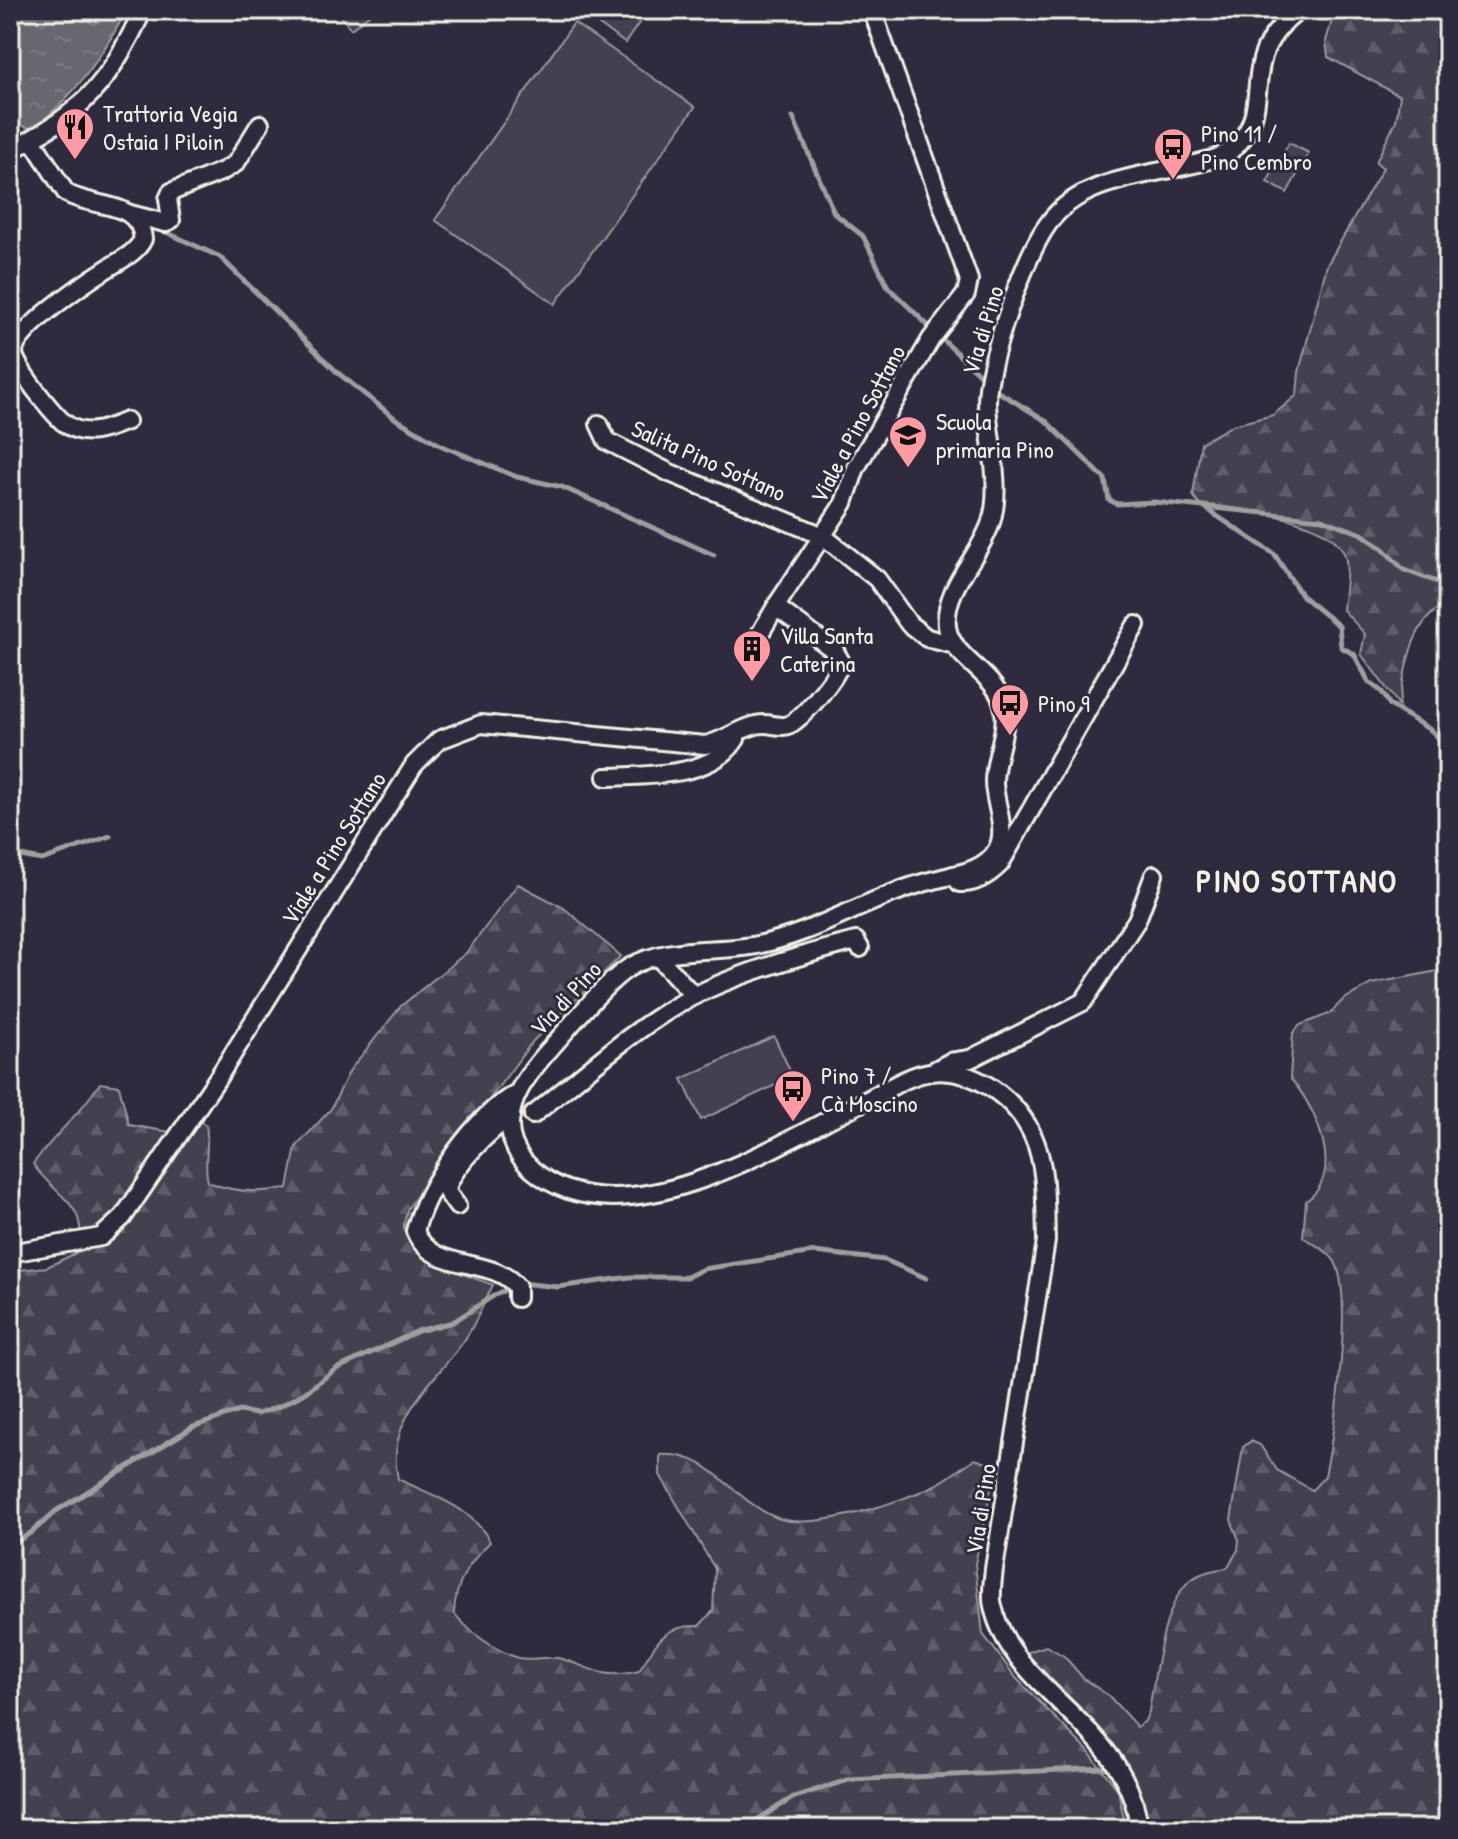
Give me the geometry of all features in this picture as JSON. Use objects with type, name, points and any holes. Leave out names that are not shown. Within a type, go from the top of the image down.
[{"type":"street","points":[[10,151],[63,121],[100,87],[143,10]]},
{"type":"street","name":"Viale a Pino Sottano","points":[[10,1253],[101,1237],[123,1217],[219,1076],[414,765],[439,740],[481,724],[705,745],[763,724],[778,728],[794,722],[838,674],[841,662],[835,651],[780,610],[778,603],[844,503],[856,468],[931,339],[966,294],[969,280],[872,10]]},
{"type":"street","name":"Via di Pino","points":[[1139,1829],[1130,1784],[1100,1742],[1015,1653],[1000,1628],[992,1604],[994,1569],[1046,1241],[1045,1195],[1034,1137],[1009,1103],[988,1085],[963,1074],[934,1071],[920,1074],[690,1185],[614,1198],[578,1193],[537,1174],[519,1154],[511,1135],[511,1116],[517,1093],[534,1067],[628,967],[658,957],[780,940],[907,886],[983,864],[997,850],[1000,841],[994,774],[1005,719],[996,688],[955,645],[947,624],[950,604],[983,545],[994,509],[987,400],[993,359],[1046,226],[1068,201],[1101,186],[1213,159],[1238,145],[1251,121],[1267,42],[1283,22],[1300,10]]},
{"type":"street","points":[[32,140],[66,193],[130,214],[168,222],[173,215],[168,199],[171,192],[236,163],[260,124]]},
{"type":"street","points":[[127,421],[96,432],[72,428],[42,398],[14,353],[24,334],[56,305],[141,244],[141,227],[130,214]]},
{"type":"street","name":"Salita Pino Sottano","points":[[599,424],[607,441],[670,473],[823,536],[877,579],[909,624],[927,638],[955,645]]},
{"type":"street","points":[[758,637],[778,603]]},
{"type":"street","points":[[953,875],[960,883],[968,883],[994,870],[1136,625]]},
{"type":"street","points":[[606,777],[660,774],[694,766],[726,751],[738,734]]},
{"type":"street","points":[[934,1071],[950,1062],[970,1059],[1083,1002],[1137,920],[1154,875]]},
{"type":"street","points":[[533,1115],[647,1024],[694,996],[793,958],[856,941],[860,948]]},
{"type":"street","points":[[658,957],[694,996]]},
{"type":"street","points":[[517,1093],[493,1108],[454,1154],[418,1218],[415,1231],[424,1246],[433,1252],[457,1263],[506,1277],[517,1287],[517,1298]]},
{"type":"street","points":[[457,1206],[447,1192],[449,1180],[487,1134],[511,1116]]},
{"type":"green space","points":[[336,10],[375,10],[351,29]]},
{"type":"green space","points":[[593,10],[648,10],[625,43],[588,17]]},
{"type":"green space","points":[[1335,10],[1448,10],[1448,603],[1436,610],[1418,633],[1407,661],[1399,705],[1361,654],[1365,634],[1343,610],[1346,560],[1339,545],[1306,524],[1259,512],[1199,504],[1193,495],[1201,443],[1233,425],[1273,415],[1297,395],[1299,372],[1327,265],[1383,168],[1376,162],[1396,121],[1400,96],[1328,57],[1326,41]]},
{"type":"green space","points":[[574,23],[695,107],[555,304],[435,220]]},
{"type":"green space","points":[[1289,143],[1309,153],[1287,193],[1267,182]]},
{"type":"green space","points":[[518,884],[564,908],[621,956],[533,1041],[408,1208],[404,1227],[416,1248],[454,1271],[493,1285],[466,1338],[413,1406],[398,1440],[398,1479],[462,1511],[483,1530],[490,1542],[464,1574],[454,1613],[483,1640],[519,1658],[557,1658],[607,1674],[639,1671],[669,1632],[699,1626],[713,1611],[715,1569],[660,1475],[660,1455],[693,1460],[760,1509],[791,1521],[834,1518],[882,1506],[939,1483],[975,1459],[996,1466],[975,1564],[983,1634],[1017,1679],[1087,1750],[1118,1790],[1126,1829],[10,1829],[10,1271],[47,1267],[78,1252],[80,1235],[75,1211],[33,1164],[100,1083],[119,1086],[129,1125],[170,1132],[199,1121],[206,1125],[208,1182],[248,1191],[288,1188],[296,1147],[331,1109],[350,1070],[401,1006],[466,953]]},
{"type":"green space","points":[[1448,969],[1448,1829],[1146,1829],[1141,1801],[1118,1753],[1084,1712],[1025,1653],[1046,1646],[1064,1656],[1084,1679],[1109,1696],[1137,1727],[1145,1721],[1149,1711],[1162,1641],[1173,1604],[1191,1580],[1227,1568],[1238,1550],[1239,1540],[1231,1520],[1243,1447],[1251,1441],[1260,1445],[1277,1470],[1312,1490],[1325,1476],[1337,1400],[1343,1308],[1341,1283],[1334,1260],[1303,1237],[1306,1201],[1318,1189],[1324,1174],[1325,1158],[1317,1123],[1290,1078],[1293,1033],[1300,1025],[1329,1014],[1343,1000],[1371,984]]},
{"type":"green space","points":[[774,1036],[793,1077],[701,1120],[682,1079]]},
{"type":"water","points":[[10,10],[127,10],[75,89],[32,129],[10,122]]},
{"type":"waterway","points":[[793,117],[834,213],[863,236],[888,287],[985,380]]},
{"type":"waterway","points":[[155,227],[220,257],[338,373],[396,419],[440,445],[517,477],[562,487],[714,555]]},
{"type":"waterway","points":[[992,388],[1045,420],[1105,479],[1109,500],[1117,504],[1154,502],[1322,519],[1362,534],[1404,570],[1448,586]]},
{"type":"waterway","points":[[1208,510],[1274,554],[1302,596],[1339,626],[1341,647],[1354,654],[1369,682],[1382,692],[1390,705],[1432,731],[1448,748]]},
{"type":"waterway","points":[[10,854],[42,860],[110,836]]},
{"type":"waterway","points":[[10,1546],[56,1511],[193,1427],[239,1411],[257,1414],[278,1407],[303,1394],[336,1369],[418,1331],[453,1322],[520,1283],[558,1287],[630,1277],[687,1277],[703,1269],[814,1252],[885,1260],[926,1278]]},
{"type":"waterway","points":[[742,1829],[794,1797],[848,1780],[1104,1768]]},
{"type":"place","name":"Trattoria Vegia Ostaia I Piloin","points":[[75,161]]},
{"type":"place","name":"Pino 11 / Pino Cembro","points":[[1173,181]]},
{"type":"place","name":"Scuola primaria Pino","points":[[908,469]]},
{"type":"place","name":"Villa Santa Caterina","points":[[752,683]]},
{"type":"place","name":"Pino 9","points":[[1010,737]]},
{"type":"place","name":"Pino 7 / Cà Moscino","points":[[793,1123]]},
{"type":"district","name":"PINO SOTTANO","points":[[1297,880]]}]
